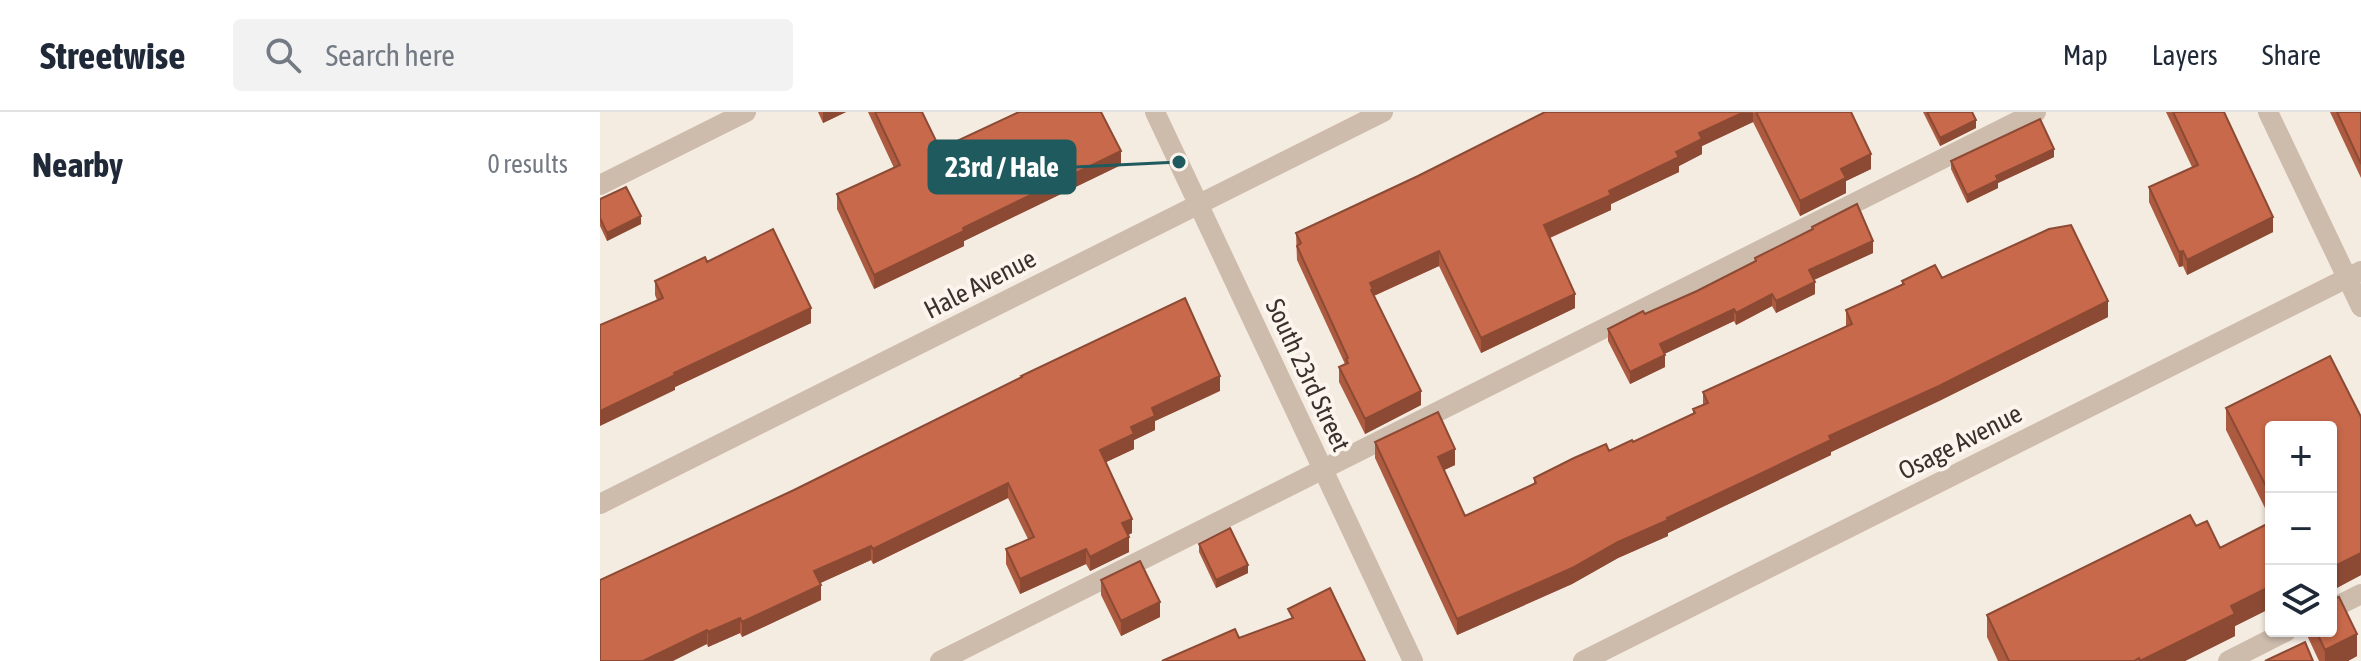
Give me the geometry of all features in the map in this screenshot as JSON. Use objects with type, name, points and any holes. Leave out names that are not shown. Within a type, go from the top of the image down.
[{"type":"street","points":[[600,185],[746,112]]},
{"type":"street","name":"South 23rd Street","points":[[1155,112],[1413,661]]},
{"type":"street","name":"Hale Avenue","points":[[600,504],[1383,112]]},
{"type":"street","points":[[940,661],[2036,112]]},
{"type":"street","points":[[2268,112],[2354,274],[2361,307]]},
{"type":"street","name":"Osage Avenue","points":[[1583,661],[2354,274]]},
{"type":"street","points":[[2337,606],[2361,594]]},
{"type":"street","points":[[2228,661],[2275,637]]},
{"type":"building","points":[[875,112],[922,112],[940,149],[1019,112],[1101,112],[1121,151],[874,275],[837,194],[900,165]]},
{"type":"building","points":[[1545,112],[1744,112],[1699,133],[1702,139],[1676,152],[1679,157],[1609,191],[1611,195],[1544,225],[1575,294],[1481,338],[1439,251],[1370,283],[1421,391],[1365,419],[1339,367],[1348,363],[1348,358],[1297,246],[1301,243],[1296,233]]},
{"type":"building","points":[[1756,112],[1851,112],[1871,154],[1841,169],[1846,178],[1800,201]]},
{"type":"building","points":[[1927,112],[1972,112],[1976,120],[1940,138]]},
{"type":"building","points":[[2173,112],[2224,112],[2273,217],[2187,260],[2183,251],[2179,252],[2149,187],[2198,165]]},
{"type":"building","points":[[2337,112],[2361,112],[2361,164]]},
{"type":"building","points":[[2040,119],[2054,149],[1996,176],[1998,180],[1967,195],[1951,161]]},
{"type":"building","points":[[626,187],[641,216],[607,233],[600,218],[600,199]]},
{"type":"building","points":[[1857,204],[1873,241],[1809,270],[1815,282],[1776,301],[1772,294],[1736,313],[1734,309],[1660,344],[1665,355],[1630,372],[1608,329],[1643,311],[1645,314],[1697,291]]},
{"type":"building","points":[[2071,225],[2108,301],[1939,386],[1829,436],[1831,440],[1618,542],[1572,568],[1457,619],[1375,442],[1438,412],[1455,449],[1438,457],[1465,516],[1536,483],[1534,478],[1574,458],[1606,444],[1609,451],[1695,413],[1693,409],[1708,403],[1703,392],[1852,324],[1846,310],[1904,284],[1902,281],[1935,265],[1942,278],[2049,229]]},
{"type":"building","points":[[773,229],[811,308],[600,411],[600,325],[663,298],[655,281],[705,257],[707,262]]},
{"type":"building","points":[[1185,298],[1220,376],[1152,408],[1155,416],[1131,427],[1134,434],[1100,450],[1132,519],[1122,523],[1129,537],[1090,557],[1086,549],[1020,579],[1006,549],[1034,537],[1008,483],[873,549],[871,546],[814,571],[821,585],[742,622],[740,618],[707,630],[643,661],[600,661],[600,580],[794,490]]},
{"type":"building","points":[[2330,356],[2361,417],[2361,553],[2337,565],[2337,421],[2265,421],[2265,484],[2226,408]]},
{"type":"building","points":[[2190,515],[2196,526],[2207,521],[2220,548],[2265,525],[2265,589],[2231,606],[2235,614],[2140,661],[2139,658],[2134,661],[2009,661],[1987,615]]},
{"type":"building","points":[[1230,528],[1248,565],[1216,580],[1199,544]]},
{"type":"building","points":[[1140,561],[1160,602],[1121,621],[1101,580]]},
{"type":"building","points":[[1330,588],[1365,661],[1162,661],[1235,629],[1239,638],[1293,618],[1288,609]]},
{"type":"building","points":[[2337,598],[2357,634],[2325,650],[2319,637],[2337,637]]},
{"type":"building","points":[[2305,642],[2313,661],[2265,661]]},
{"type":"place","name":"23rd / Hale","points":[[1179,162]]}]
